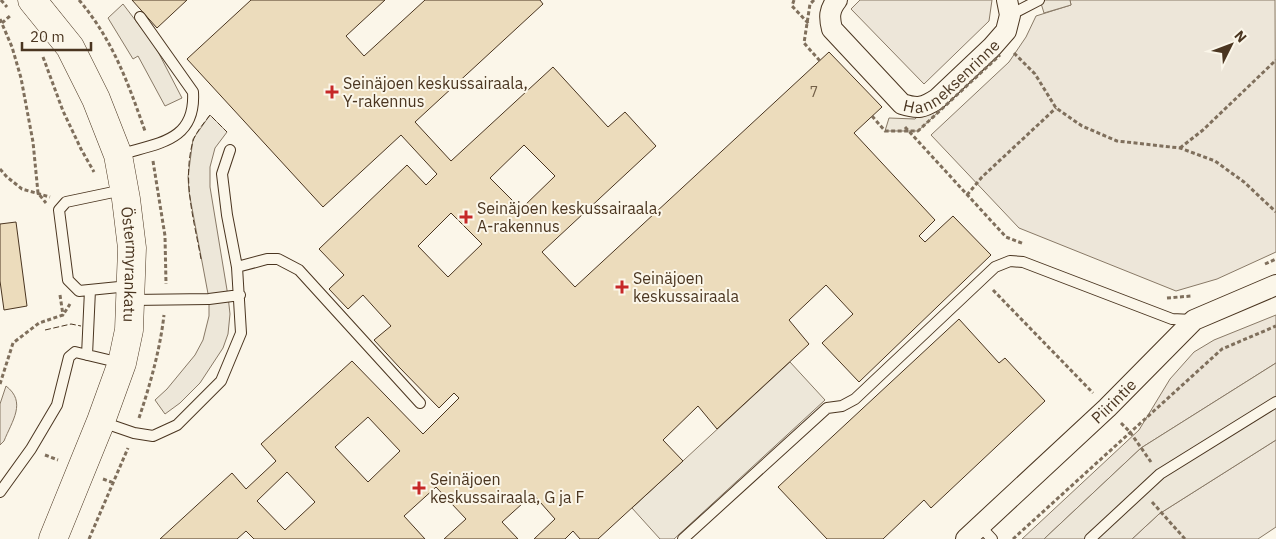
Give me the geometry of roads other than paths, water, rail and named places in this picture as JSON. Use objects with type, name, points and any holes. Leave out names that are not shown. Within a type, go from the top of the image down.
[{"type":"street","name":"Östermyrankatu","points":[[32,0],[70,47],[96,98],[118,155],[132,248],[132,293],[129,330],[122,364],[53,539]]},
{"type":"street","name":"Hanneksenrinne","points":[[837,0],[832,6],[829,17],[832,29],[902,104],[916,108],[932,103],[1000,50],[1006,31],[1008,8]]},
{"type":"street","name":"Piirintie","points":[[979,534],[1194,320],[1276,285]]},
{"type":"lane","points":[[1008,8],[1038,0]]},
{"type":"lane","points":[[118,155],[164,141],[176,135],[184,128],[194,106],[193,92],[140,17]]},
{"type":"lane","points":[[101,421],[134,433],[153,436],[176,425],[221,381],[241,333],[237,267],[226,215],[222,174],[230,150]]},
{"type":"lane","points":[[124,189],[66,202],[59,210],[68,280],[79,291],[90,290],[209,298],[240,295]]},
{"type":"lane","points":[[237,267],[278,258],[299,270],[420,403]]},
{"type":"lane","points":[[683,539],[826,408],[842,406],[855,399],[995,267],[1010,261],[1024,262],[1172,319],[1194,320]]},
{"type":"lane","points":[[87,355],[90,290]]},
{"type":"lane","points":[[0,492],[31,449],[57,406],[69,357],[75,352],[122,364]]},
{"type":"lane","points":[[1090,539],[1160,474],[1276,402]]},
{"type":"place","name":"Seinäjoen keskussairaala, Y-rakennus","points":[[332,92]]},
{"type":"place","name":"Seinäjoen keskussairaala, A-rakennus","points":[[466,217]]},
{"type":"place","name":"Seinäjoen keskussairaala","points":[[622,287]]},
{"type":"place","name":"Seinäjoen keskussairaala, G ja F","points":[[419,488]]}]
